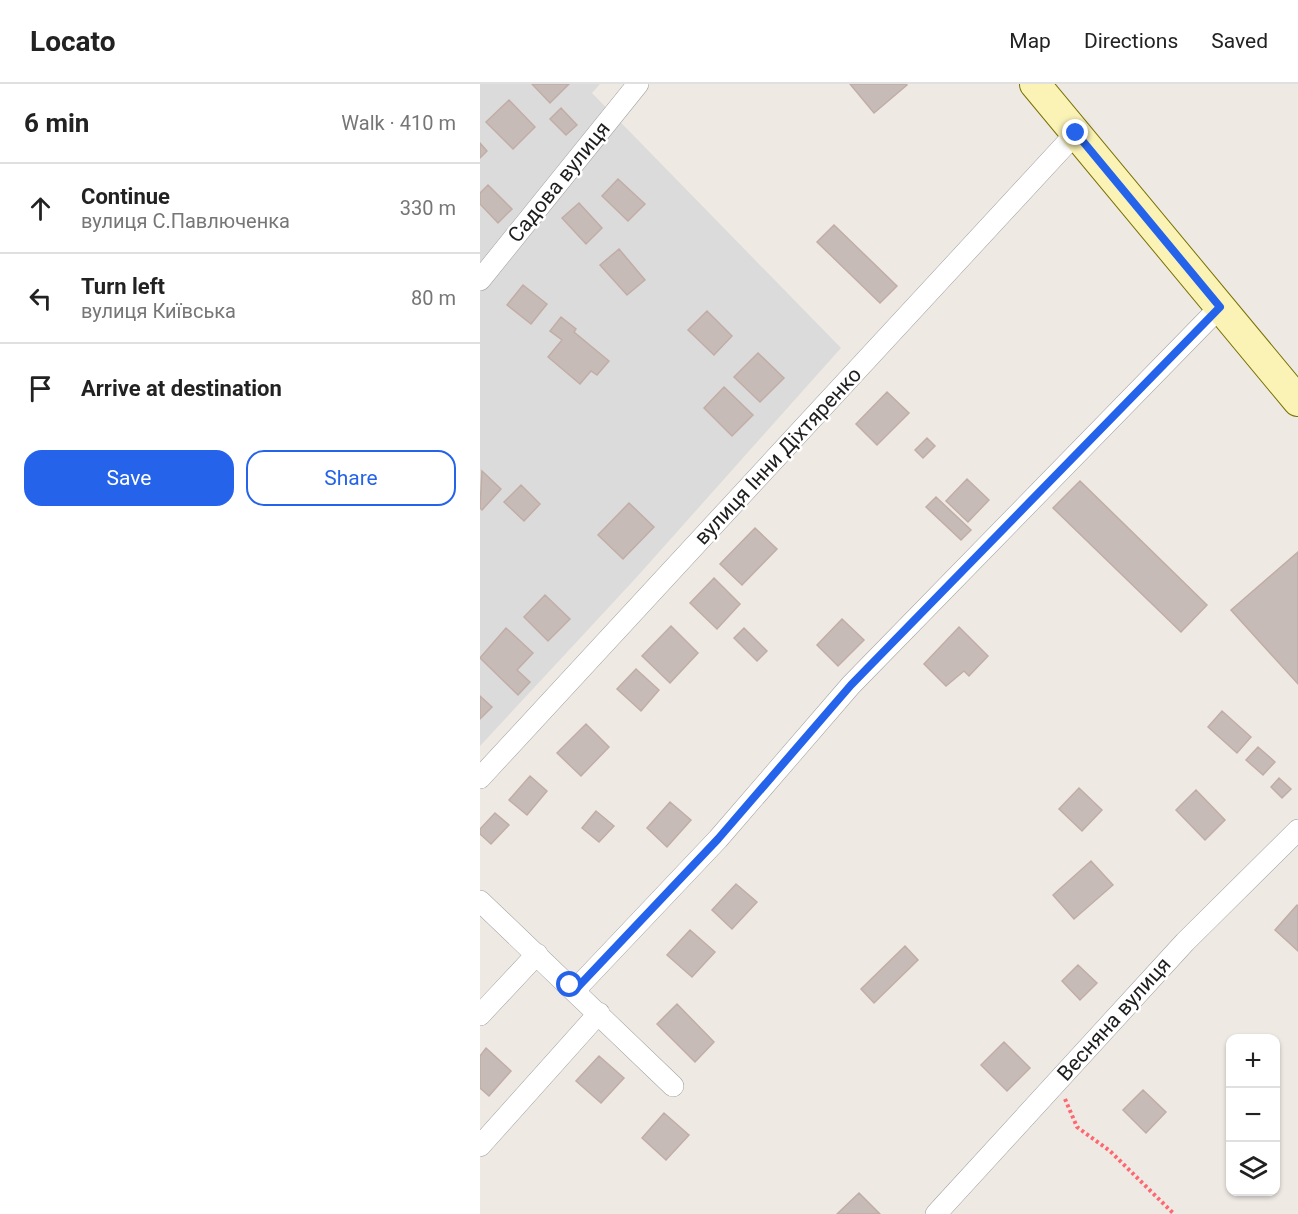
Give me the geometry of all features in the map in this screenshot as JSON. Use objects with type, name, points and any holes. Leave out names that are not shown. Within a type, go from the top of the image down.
[{"type":"street","name":"Садова вулиця","points":[[480,280],[638,84]]},
{"type":"street","points":[[1035,84],[1298,401]]},
{"type":"street","name":"вулиця Інни Діхтяренко","points":[[480,778],[1076,133]]},
{"type":"street","points":[[575,990],[718,839],[851,685],[1220,307]]},
{"type":"street","name":"Весняна вулиця","points":[[936,1214],[1185,942],[1298,830]]},
{"type":"street","points":[[480,901],[674,1086]]},
{"type":"street","points":[[480,1015],[537,954]]},
{"type":"street","points":[[480,1146],[599,1013]]},
{"type":"path","points":[[1057,1082],[1077,1127],[1110,1151],[1174,1214]]},
{"type":"shaded area","points":[[480,84],[600,84],[592,93],[841,348],[635,579],[480,746]]},
{"type":"building","points":[[532,84],[569,84],[550,103]]},
{"type":"building","points":[[850,84],[906,84],[907,85],[874,113]]},
{"type":"building","points":[[509,100],[535,127],[513,149],[486,122]]},
{"type":"building","points":[[561,108],[577,125],[566,135],[550,119]]},
{"type":"building","points":[[480,143],[487,151],[480,158]]},
{"type":"building","points":[[618,179],[645,204],[628,221],[602,196]]},
{"type":"building","points":[[488,185],[512,209],[498,223],[480,204],[480,193]]},
{"type":"building","points":[[579,203],[602,228],[586,244],[562,218]]},
{"type":"building","points":[[834,225],[897,286],[880,303],[817,242]]},
{"type":"building","points":[[619,249],[645,280],[627,295],[600,265]]},
{"type":"building","points":[[523,285],[547,304],[531,324],[507,305]]},
{"type":"building","points":[[707,311],[732,336],[714,355],[688,330]]},
{"type":"building","points":[[561,317],[576,329],[574,332],[609,361],[597,375],[591,371],[580,384],[548,357],[562,340],[550,331]]},
{"type":"building","points":[[758,353],[784,378],[760,402],[734,377]]},
{"type":"building","points":[[724,387],[753,415],[732,436],[704,408]]},
{"type":"building","points":[[887,392],[909,413],[877,445],[856,424]]},
{"type":"building","points":[[927,438],[935,446],[923,458],[915,450]]},
{"type":"building","points":[[482,471],[501,489],[482,510],[480,508]]},
{"type":"building","points":[[967,479],[989,500],[968,522],[946,501]]},
{"type":"building","points":[[1080,481],[1207,605],[1181,632],[1053,508]]},
{"type":"building","points":[[521,485],[540,504],[524,521],[504,502]]},
{"type":"building","points":[[936,497],[971,530],[961,540],[926,507]]},
{"type":"building","points":[[629,503],[654,527],[623,559],[598,535]]},
{"type":"building","points":[[755,528],[777,549],[742,585],[720,564]]},
{"type":"building","points":[[1298,552],[1298,684],[1231,610]]},
{"type":"building","points":[[714,578],[740,604],[717,629],[690,603]]},
{"type":"building","points":[[545,595],[570,619],[548,641],[524,617]]},
{"type":"building","points":[[842,619],[864,640],[838,666],[817,645]]},
{"type":"building","points":[[671,626],[698,653],[670,683],[642,656]]},
{"type":"building","points":[[959,627],[988,656],[969,676],[964,671],[946,686],[924,664]]},
{"type":"building","points":[[506,628],[533,653],[517,670],[530,682],[518,695],[480,658]]},
{"type":"building","points":[[744,628],[767,651],[757,661],[734,638]]},
{"type":"building","points":[[636,669],[659,690],[641,711],[617,689]]},
{"type":"building","points":[[480,696],[492,707],[480,719]]},
{"type":"building","points":[[1222,711],[1251,737],[1237,753],[1208,727]]},
{"type":"building","points":[[586,724],[609,747],[581,776],[557,753]]},
{"type":"building","points":[[1258,747],[1275,762],[1263,775],[1246,760]]},
{"type":"building","points":[[530,776],[547,791],[527,815],[509,800]]},
{"type":"building","points":[[1279,778],[1291,789],[1282,798],[1271,787]]},
{"type":"building","points":[[1079,788],[1102,810],[1082,831],[1059,809]]},
{"type":"building","points":[[1196,790],[1225,820],[1205,840],[1176,810]]},
{"type":"building","points":[[670,802],[691,820],[667,847],[647,828]]},
{"type":"building","points":[[596,811],[614,826],[599,842],[582,828]]},
{"type":"building","points":[[495,813],[509,825],[491,844],[480,834],[480,829]]},
{"type":"building","points":[[1091,861],[1113,885],[1074,919],[1053,895]]},
{"type":"building","points":[[736,884],[757,902],[732,929],[712,910]]},
{"type":"building","points":[[1298,906],[1298,951],[1275,930]]},
{"type":"building","points":[[690,930],[715,952],[692,977],[667,955]]},
{"type":"building","points":[[905,946],[918,960],[874,1003],[861,989]]},
{"type":"building","points":[[1078,965],[1097,983],[1080,1000],[1062,981]]},
{"type":"building","points":[[677,1004],[714,1042],[695,1062],[657,1024]]},
{"type":"building","points":[[1004,1042],[1030,1068],[1007,1091],[981,1065]]},
{"type":"building","points":[[486,1048],[511,1071],[489,1096],[480,1088],[480,1056]]},
{"type":"building","points":[[599,1056],[624,1078],[601,1103],[576,1081]]},
{"type":"building","points":[[1143,1090],[1166,1112],[1146,1133],[1123,1110]]},
{"type":"building","points":[[664,1113],[689,1135],[666,1160],[642,1138]]},
{"type":"building","points":[[859,1193],[880,1214],[837,1214]]},
{"type":"route","points":[[570,985],[575,990],[718,839],[851,685],[1220,307],[1076,133]]}]
